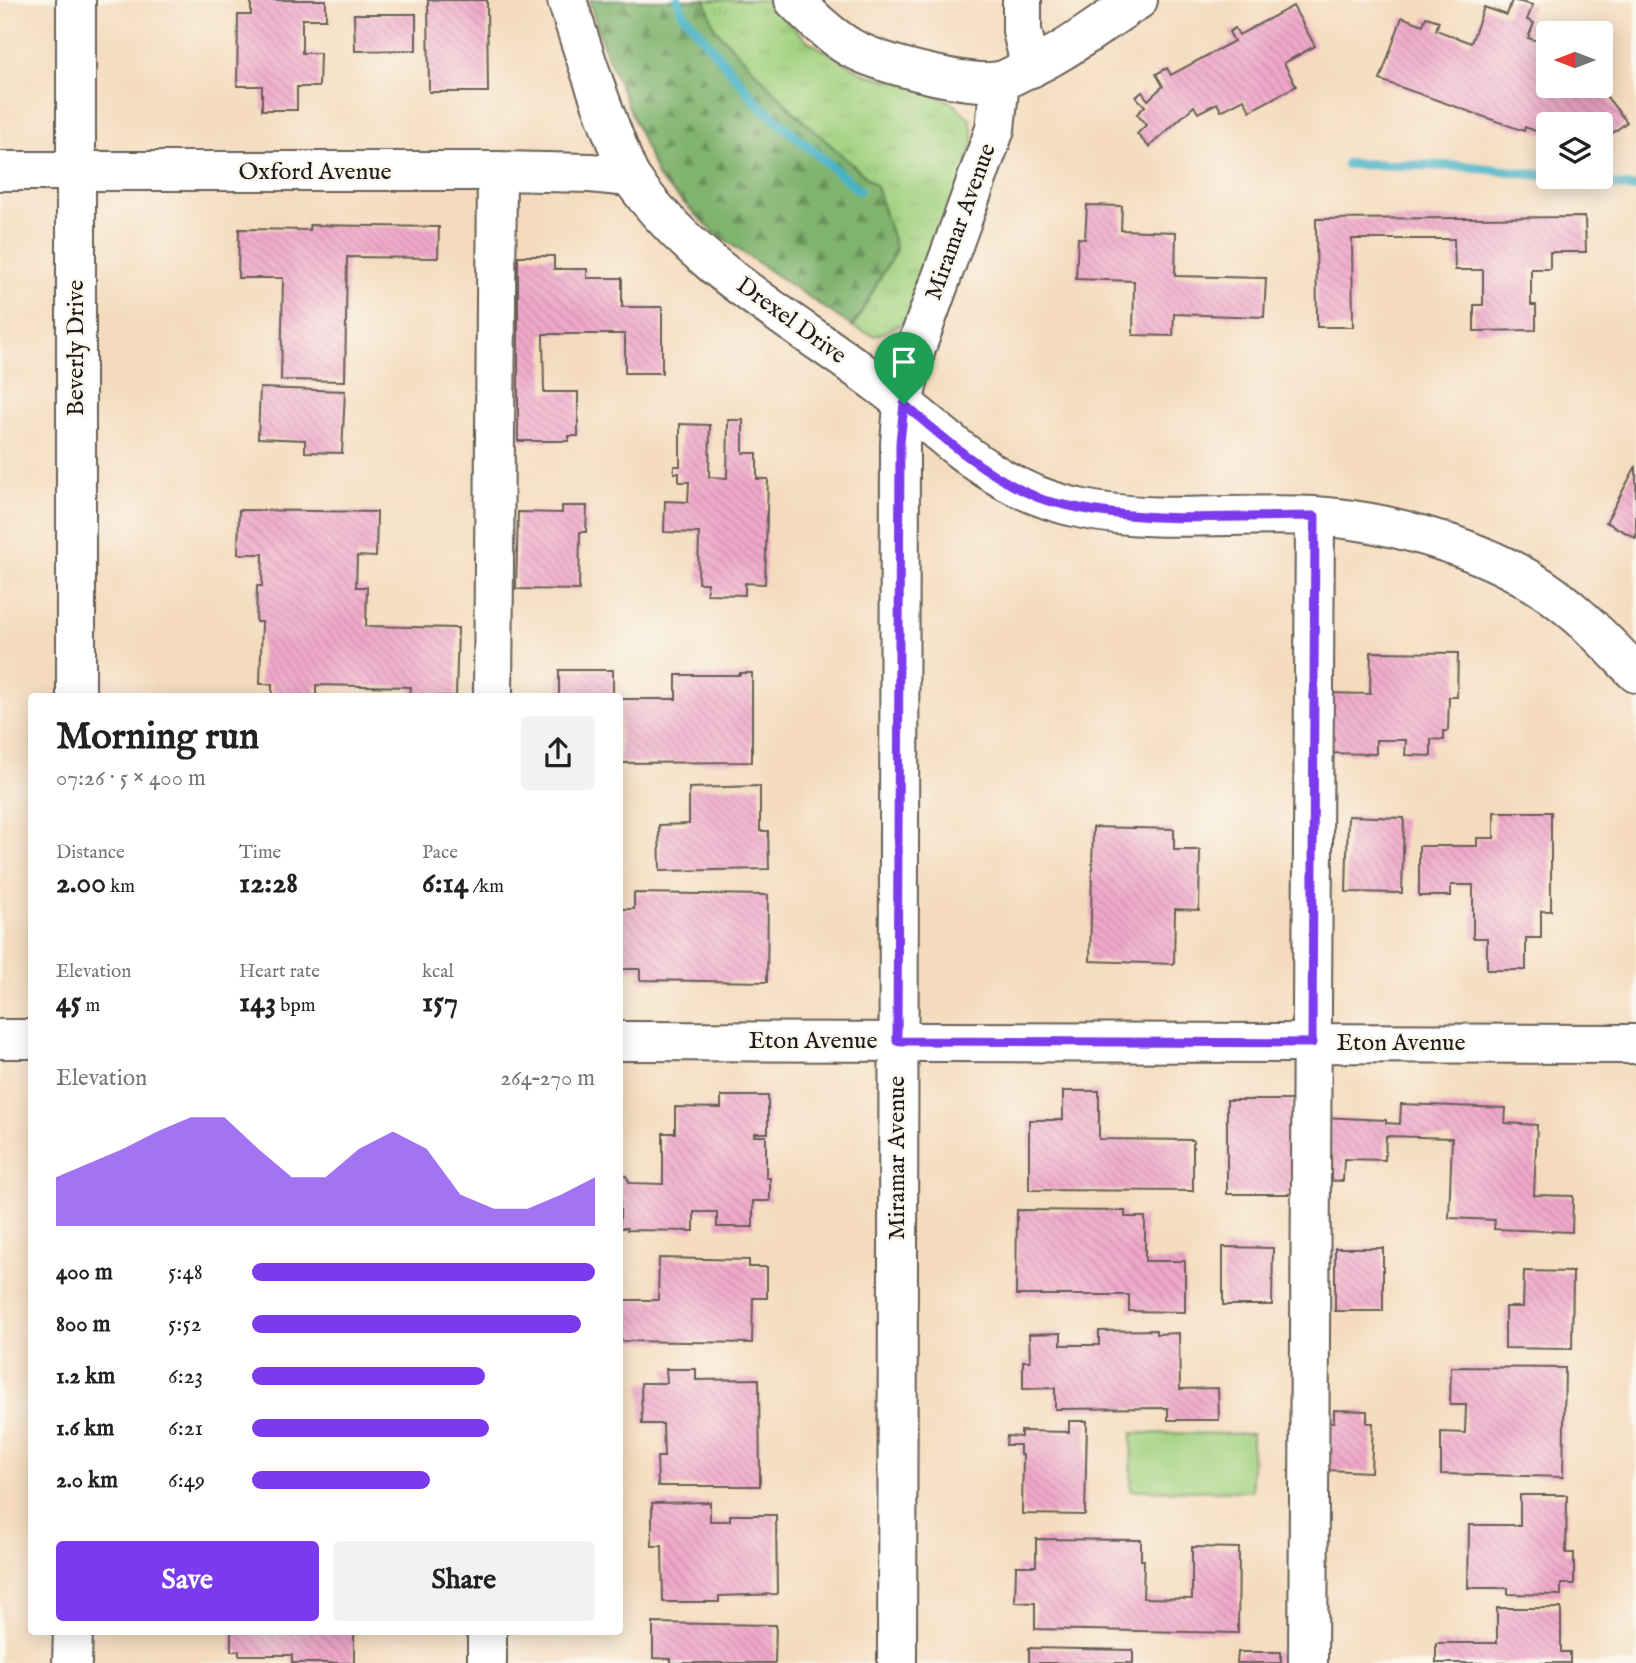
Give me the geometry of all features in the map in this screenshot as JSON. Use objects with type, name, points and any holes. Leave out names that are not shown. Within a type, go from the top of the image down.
[{"type":"street","name":"Beverly Drive","points":[[76,0],[76,693]]},
{"type":"street","name":"Drexel Drive","points":[[567,0],[599,100],[630,177],[676,231],[754,296],[879,384],[954,447],[1001,479],[1040,499],[1085,510],[1135,516],[1315,516],[1379,523],[1460,548],[1529,579],[1566,607],[1636,673]]},
{"type":"street","points":[[794,0],[813,20],[850,47],[901,67],[962,79],[1016,74],[1069,46],[1138,0]]},
{"type":"street","name":"Miramar Avenue","points":[[897,1663],[900,443],[904,404],[916,348],[1016,74],[1022,31],[1022,0]]},
{"type":"street","name":"Oxford Avenue","points":[[0,172],[497,172],[590,173],[630,177]]},
{"type":"street","points":[[493,693],[497,172]]},
{"type":"street","points":[[1308,1663],[1315,516]]},
{"type":"street","points":[[0,1039],[28,1039]]},
{"type":"street","name":"Eton Avenue","points":[[623,1041],[1636,1044]]},
{"type":"street","points":[[72,1663],[73,1635]]},
{"type":"street","points":[[487,1635],[487,1663]]},
{"type":"green space","points":[[589,0],[705,0],[715,29],[795,113],[876,186],[896,250],[853,327],[717,235],[658,178],[604,48]]},
{"type":"green space","points":[[705,0],[765,0],[808,41],[867,75],[918,86],[954,104],[970,119],[974,141],[946,233],[904,323],[875,336],[853,327],[896,250],[876,186],[795,113],[715,29]]},
{"type":"green space","points":[[1132,1433],[1252,1434],[1252,1491],[1131,1490]]},
{"type":"building","points":[[251,0],[326,0],[326,19],[302,19],[302,53],[320,53],[319,87],[297,87],[297,110],[262,110],[262,86],[237,86],[238,15],[251,15]]},
{"type":"building","points":[[428,0],[487,0],[488,92],[429,92]]},
{"type":"building","points":[[1512,0],[1533,5],[1527,20],[1534,23],[1528,38],[1536,41],[1536,98],[1608,98],[1627,122],[1613,133],[1613,112],[1536,112],[1536,131],[1525,127],[1524,131],[1380,80],[1402,17],[1423,25],[1426,17],[1439,21],[1436,30],[1471,43],[1484,7],[1507,15]]},
{"type":"building","points":[[1293,6],[1315,46],[1284,63],[1296,86],[1250,111],[1244,99],[1221,111],[1217,103],[1198,113],[1194,106],[1149,147],[1137,134],[1146,125],[1137,114],[1145,106],[1136,97],[1142,92],[1148,100],[1163,86],[1156,74],[1167,68],[1171,75],[1234,41],[1229,32],[1235,28],[1239,35]]},
{"type":"building","points":[[354,14],[416,14],[416,50],[355,51]]},
{"type":"building","points":[[1087,205],[1122,206],[1121,230],[1176,232],[1175,276],[1266,278],[1264,317],[1174,314],[1173,336],[1133,335],[1134,281],[1076,279],[1078,238],[1085,239]]},
{"type":"building","points":[[1585,217],[1586,252],[1550,252],[1550,269],[1531,269],[1531,305],[1536,305],[1536,330],[1474,331],[1474,305],[1483,305],[1483,270],[1455,270],[1454,239],[1352,239],[1353,327],[1317,327],[1316,219]]},
{"type":"building","points":[[310,225],[439,227],[438,258],[347,257],[345,381],[281,380],[283,278],[238,278],[239,229],[310,230]]},
{"type":"building","points":[[518,256],[554,256],[554,269],[587,269],[587,278],[622,278],[622,307],[662,307],[662,373],[625,373],[625,334],[543,334],[544,392],[578,392],[578,436],[569,436],[569,441],[518,441]]},
{"type":"building","points":[[260,388],[345,391],[342,453],[305,452],[305,440],[258,438]]},
{"type":"building","points":[[728,420],[743,420],[743,453],[757,453],[757,479],[768,479],[765,584],[745,583],[745,595],[707,594],[707,583],[698,583],[699,533],[664,532],[665,501],[688,502],[689,482],[679,482],[679,473],[674,473],[674,466],[680,466],[680,424],[710,425],[709,477],[727,478]]},
{"type":"building","points":[[1636,466],[1636,538],[1606,522]]},
{"type":"building","points":[[562,506],[587,506],[586,532],[580,532],[579,590],[516,589],[518,512],[562,513]]},
{"type":"building","points":[[239,510],[377,512],[376,557],[357,556],[356,587],[367,587],[366,626],[458,628],[456,693],[410,693],[411,687],[316,685],[316,693],[272,693],[272,684],[260,684],[262,622],[256,622],[257,586],[262,586],[263,554],[238,554]]},
{"type":"building","points":[[1371,652],[1458,653],[1457,697],[1449,697],[1448,731],[1444,731],[1444,740],[1431,739],[1431,756],[1405,755],[1406,740],[1376,740],[1376,754],[1325,753],[1326,693],[1370,694]]},
{"type":"building","points":[[559,670],[613,670],[613,693],[559,693]]},
{"type":"building","points":[[752,673],[752,762],[623,763],[623,699],[676,699],[676,675]]},
{"type":"building","points":[[760,786],[760,831],[768,831],[769,869],[660,871],[659,825],[689,824],[689,788]]},
{"type":"building","points":[[1494,812],[1551,812],[1551,911],[1541,911],[1541,938],[1526,938],[1526,970],[1487,970],[1487,938],[1473,938],[1473,885],[1451,885],[1451,896],[1419,896],[1419,846],[1477,846],[1477,838],[1494,838]]},
{"type":"building","points":[[1348,816],[1404,818],[1402,893],[1346,892]]},
{"type":"building","points":[[1093,827],[1174,829],[1174,850],[1200,850],[1199,910],[1175,909],[1174,964],[1090,961]]},
{"type":"building","points":[[634,893],[768,895],[767,982],[640,980],[640,969],[623,969],[623,909],[634,909]]},
{"type":"building","points":[[1063,1091],[1099,1091],[1099,1139],[1193,1140],[1193,1191],[1029,1190],[1029,1120],[1063,1120]]},
{"type":"building","points":[[721,1096],[768,1096],[768,1133],[754,1133],[754,1136],[766,1136],[766,1178],[770,1178],[770,1201],[753,1201],[753,1227],[717,1227],[717,1212],[694,1212],[694,1231],[623,1228],[623,1175],[630,1183],[663,1184],[663,1133],[675,1133],[675,1107],[721,1108]]},
{"type":"building","points":[[1227,1100],[1292,1100],[1292,1194],[1227,1194]]},
{"type":"building","points":[[1401,1104],[1506,1108],[1505,1123],[1537,1125],[1534,1195],[1573,1196],[1572,1232],[1494,1229],[1495,1220],[1449,1218],[1452,1138],[1386,1136],[1385,1160],[1344,1159],[1343,1181],[1319,1180],[1321,1117],[1386,1120],[1386,1123],[1400,1124]]},
{"type":"building","points":[[1017,1210],[1125,1211],[1125,1217],[1145,1217],[1145,1261],[1185,1261],[1185,1312],[1129,1311],[1129,1295],[1016,1295]]},
{"type":"building","points":[[1223,1247],[1273,1248],[1272,1305],[1223,1305]]},
{"type":"building","points":[[1335,1248],[1383,1248],[1383,1311],[1335,1311]]},
{"type":"building","points":[[659,1258],[749,1260],[749,1267],[767,1267],[767,1298],[753,1298],[752,1343],[623,1341],[623,1300],[658,1300]]},
{"type":"building","points":[[1524,1271],[1573,1272],[1572,1349],[1505,1348],[1505,1307],[1523,1307]]},
{"type":"building","points":[[1156,1330],[1156,1334],[1179,1333],[1180,1389],[1218,1388],[1219,1420],[1168,1420],[1168,1408],[1055,1409],[1055,1388],[1023,1389],[1023,1361],[1030,1361],[1029,1334],[1061,1333],[1061,1345],[1099,1345],[1099,1331]]},
{"type":"building","points":[[1451,1367],[1565,1368],[1563,1477],[1441,1474],[1441,1432],[1465,1433],[1466,1405],[1450,1405]]},
{"type":"building","points":[[666,1369],[696,1369],[696,1380],[759,1379],[760,1486],[658,1486],[657,1457],[664,1457],[663,1424],[642,1424],[641,1383],[667,1383]]},
{"type":"building","points":[[1334,1410],[1367,1411],[1367,1423],[1373,1423],[1371,1472],[1327,1470],[1328,1422],[1334,1422]]},
{"type":"building","points":[[1069,1421],[1087,1421],[1085,1515],[1022,1514],[1023,1455],[1020,1455],[1020,1445],[1006,1445],[1007,1436],[1021,1437],[1021,1431],[1069,1432]]},
{"type":"building","points":[[1520,1495],[1567,1495],[1566,1553],[1574,1553],[1574,1584],[1561,1584],[1561,1595],[1508,1594],[1508,1588],[1468,1588],[1469,1525],[1520,1525]]},
{"type":"building","points":[[710,1502],[710,1521],[730,1521],[730,1515],[776,1515],[777,1594],[719,1596],[719,1602],[663,1602],[662,1546],[652,1546],[652,1503]]},
{"type":"building","points":[[1036,1539],[1141,1540],[1141,1560],[1144,1560],[1143,1598],[1192,1599],[1192,1547],[1239,1548],[1238,1633],[1035,1629],[1035,1603],[1015,1602],[1016,1566],[1036,1566]]},
{"type":"building","points":[[1497,1608],[1561,1608],[1561,1652],[1570,1652],[1570,1663],[1436,1663],[1436,1643],[1497,1643]]},
{"type":"building","points":[[653,1623],[776,1625],[775,1663],[671,1663],[671,1659],[653,1658]]},
{"type":"building","points":[[231,1635],[354,1635],[354,1663],[292,1663],[292,1655],[239,1655],[239,1651],[231,1651]]},
{"type":"building","points":[[1029,1648],[1133,1650],[1133,1663],[1029,1663]]},
{"type":"building","points":[[1238,1652],[1281,1652],[1281,1663],[1237,1663]]},
{"type":"waterway","points":[[678,0],[683,13],[758,104],[859,190]]},
{"type":"waterway","points":[[1347,164],[1463,166],[1536,174]]},
{"type":"waterway","points":[[1613,185],[1636,188]]},
{"type":"route","points":[[904,404],[954,447],[1001,479],[1040,499],[1085,510],[1135,516],[1315,516],[1312,1043],[897,1041],[900,443],[904,404]]}]
